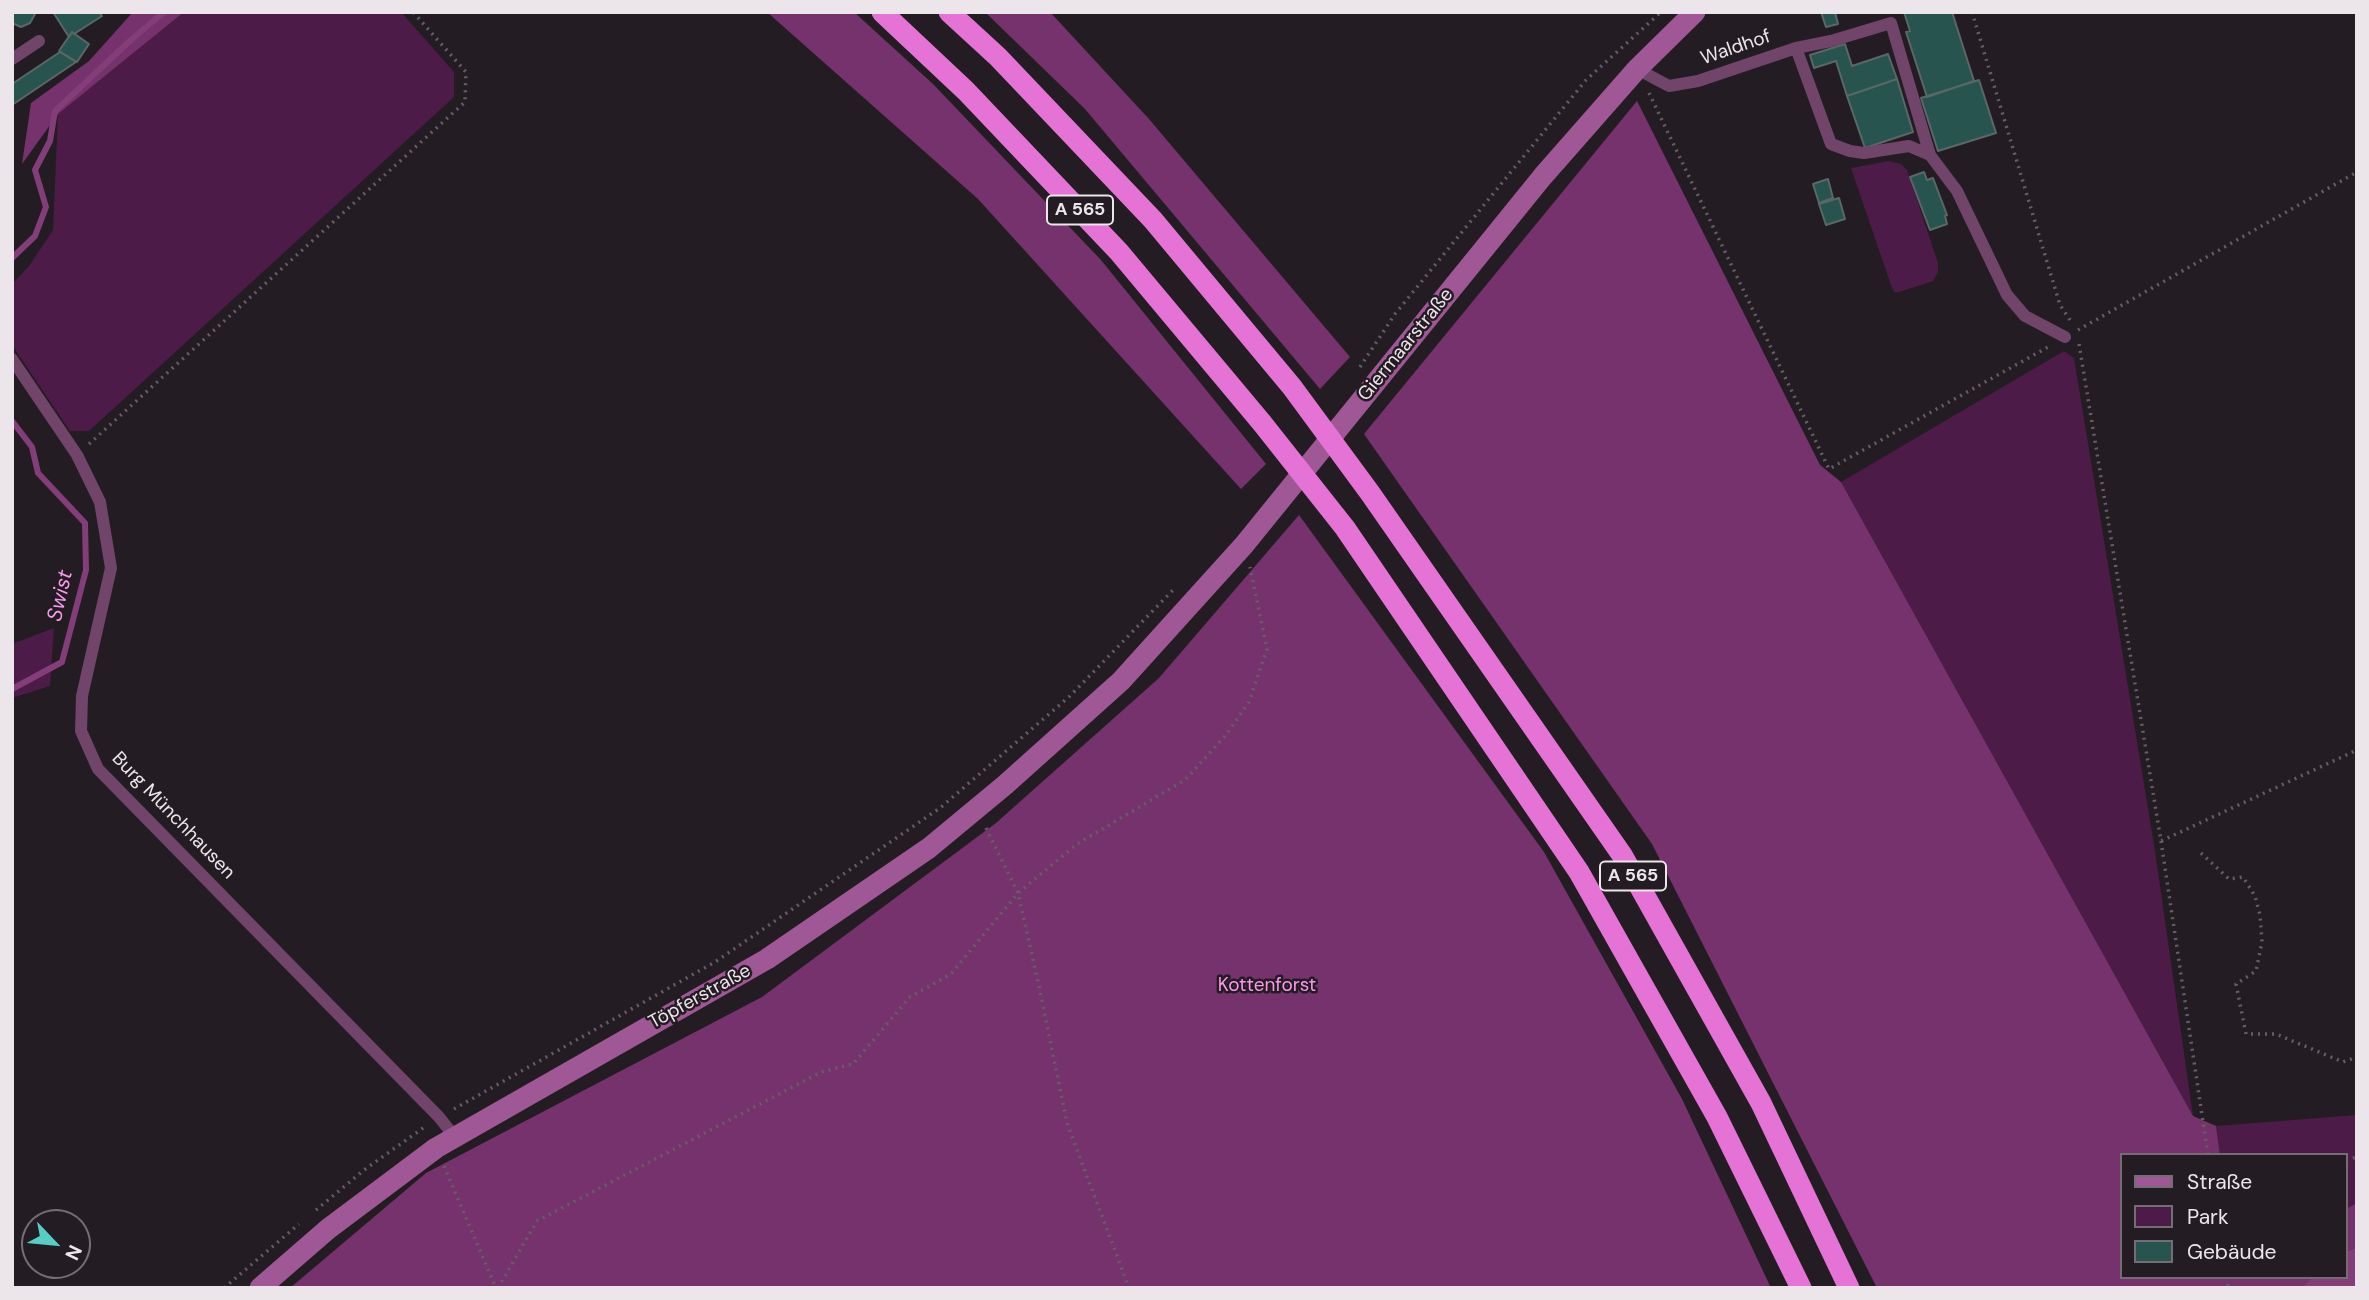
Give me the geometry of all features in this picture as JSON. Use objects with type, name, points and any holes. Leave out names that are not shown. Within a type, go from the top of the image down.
[{"type":"highway","name":"A 565","points":[[883,12],[966,91],[1119,252],[1262,423],[1345,528],[1580,872],[1717,1117],[1801,1288]]},
{"type":"highway","name":"A 565","points":[[949,12],[998,57],[1153,220],[1292,387],[1370,493],[1622,855],[1761,1103],[1849,1288]]},
{"type":"main road","name":"Giermaarstraße","points":[[1121,681],[1237,554],[1542,177],[1637,69],[1695,12]]},
{"type":"main road","name":"Töpferstraße","points":[[260,1288],[328,1229],[454,1136],[767,959],[929,848],[1005,785],[1121,681]]},
{"type":"lane","name":"Waldhof","points":[[1637,69],[1669,86],[1699,81],[1796,48],[1891,23],[1930,155]]},
{"type":"lane","points":[[12,59],[39,41]]},
{"type":"lane","points":[[1796,48],[1831,144],[1864,153],[1909,146],[1930,155],[1957,191],[2007,295],[2025,316],[2071,334]]},
{"type":"lane","name":"Burg Münchhausen","points":[[12,359],[78,454],[100,502],[111,568],[82,696],[81,731],[98,769],[439,1117],[454,1136]]},
{"type":"path","points":[[78,454],[465,102],[466,72],[413,12]]},
{"type":"path","points":[[1358,370],[1395,314],[1586,80],[1661,12]]},
{"type":"path","points":[[1972,12],[2071,334],[2161,841],[2208,1153]]},
{"type":"path","points":[[1637,69],[1829,469],[2357,172]]},
{"type":"path","points":[[497,1288],[537,1221],[821,1072],[853,1063],[910,997],[951,974],[1018,893],[1077,844],[1185,780],[1226,736],[1249,702],[1268,649],[1250,566],[1237,554]]},
{"type":"path","points":[[439,1117],[715,961],[940,808],[1070,696],[1180,583]]},
{"type":"path","points":[[2161,841],[2357,750]]},
{"type":"path","points":[[967,784],[1018,893],[1040,986],[1067,1123],[1129,1288]]},
{"type":"path","points":[[2201,853],[2229,879],[2243,877],[2255,896],[2260,915],[2262,942],[2256,971],[2236,984],[2246,1034],[2276,1034],[2343,1062],[2357,1057]]},
{"type":"path","points":[[436,1148],[497,1288]]},
{"type":"green space","points":[[133,12],[184,12],[58,114],[22,164],[31,103],[89,61]]},
{"type":"green space","points":[[184,12],[401,12],[454,72],[454,97],[89,431],[70,431],[12,345],[12,284],[29,266],[53,230],[58,114]]},
{"type":"green space","points":[[767,12],[854,12],[933,84],[1101,260],[1266,464],[1241,489],[978,199]]},
{"type":"green space","points":[[985,12],[1050,12],[1149,119],[1350,357],[1320,389],[1085,109]]},
{"type":"green space","points":[[1637,101],[1820,465],[1841,482],[2193,1116],[2216,1126],[2220,1153],[2120,1153],[2120,1279],[2311,1279],[2301,1288],[1877,1288],[1652,844],[1364,434]]},
{"type":"green space","points":[[1889,161],[1901,164],[1907,170],[1938,263],[1938,272],[1933,281],[1899,292],[1894,292],[1891,285],[1851,168]]},
{"type":"green space","points":[[2064,351],[2074,358],[2155,851],[2193,1116],[1841,482]]},
{"type":"green space","name":"Kottenforst","points":[[1299,515],[1544,852],[1682,1099],[1771,1288],[290,1288],[426,1173],[762,997],[996,823],[1159,678]]},
{"type":"green space","points":[[54,628],[50,686],[12,698],[12,644]]},
{"type":"green space","points":[[2357,1115],[2357,1288],[2235,1288],[2234,1279],[2348,1279],[2348,1153],[2220,1153],[2216,1126]]},
{"type":"green space","points":[[2357,1203],[2357,1247],[2348,1251],[2348,1208]]},
{"type":"shaded area","points":[[2357,1247],[2357,1288],[2301,1288],[2311,1279],[2348,1279],[2348,1251]]},
{"type":"building","points":[[12,12],[35,14],[30,23],[21,27],[12,23]]},
{"type":"building","points":[[53,12],[99,12],[102,16],[74,34],[72,32],[69,37]]},
{"type":"building","points":[[1821,12],[1835,12],[1838,24],[1826,27]]},
{"type":"building","points":[[1904,12],[1952,12],[1974,81],[1927,97],[1906,32],[1910,31]]},
{"type":"building","points":[[72,32],[89,44],[77,62],[59,51]]},
{"type":"building","points":[[1845,44],[1852,66],[1888,54],[1897,79],[1847,96],[1836,61],[1814,68],[1810,55]]},
{"type":"building","points":[[60,52],[76,62],[12,105],[12,84]]},
{"type":"building","points":[[1897,79],[1913,132],[1865,148],[1847,96]]},
{"type":"building","points":[[1979,80],[1996,133],[1938,151],[1921,98]]},
{"type":"building","points":[[1924,172],[1927,180],[1933,178],[1947,215],[1947,224],[1930,230],[1910,177]]},
{"type":"building","points":[[1828,179],[1833,198],[1819,203],[1813,184]]},
{"type":"building","points":[[1839,198],[1845,219],[1826,225],[1819,204]]},
{"type":"waterway","name":"Swist","points":[[12,258],[35,236],[46,207],[35,170],[50,141],[55,111],[164,12]]},
{"type":"waterway","name":"Swist","points":[[12,421],[32,447],[38,473],[85,523],[86,570],[62,662],[12,689]]}]
